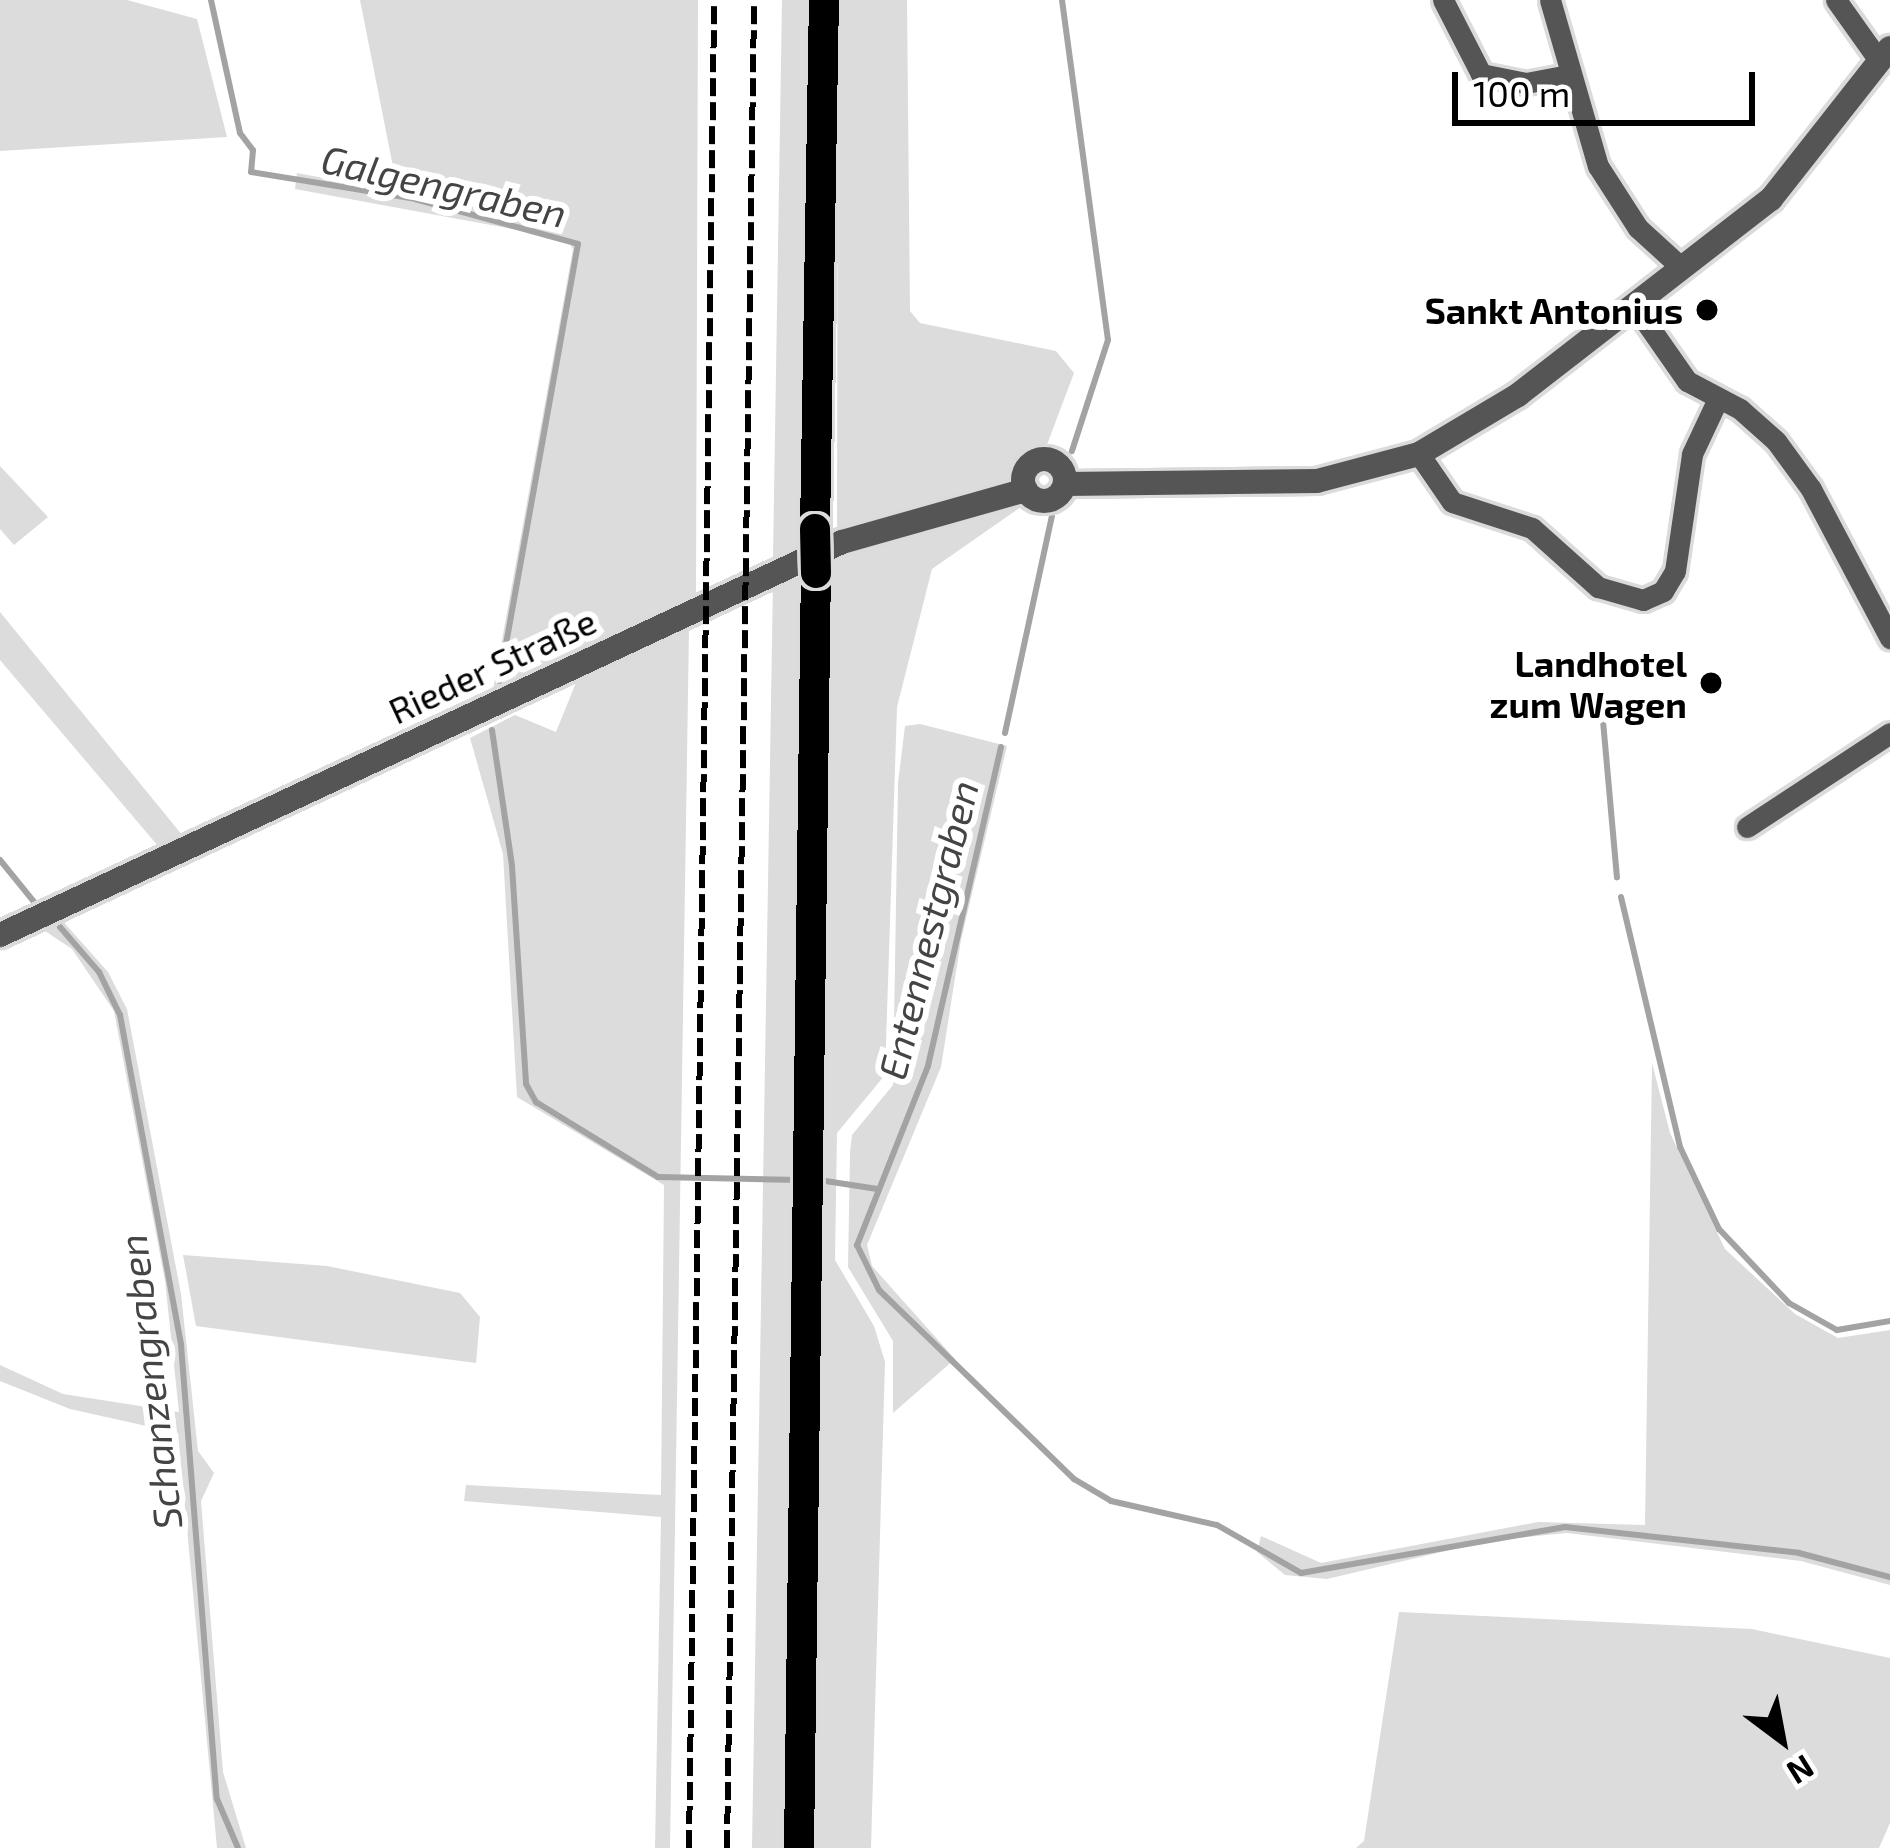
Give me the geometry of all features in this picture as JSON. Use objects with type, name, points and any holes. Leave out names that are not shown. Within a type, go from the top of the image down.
[{"type":"main road","points":[[799,1848],[824,0]]},
{"type":"street","points":[[1443,0],[1481,74],[1526,83],[1568,75]]},
{"type":"street","points":[[1550,0],[1568,75],[1610,190],[1682,268]]},
{"type":"street","points":[[1836,0],[1884,54]]},
{"type":"street","name":"Rieder Straße","points":[[0,935],[842,542],[1026,490],[1047,501],[1065,484],[1317,481],[1419,454],[1518,395],[1682,268],[1801,167],[1884,54]]},
{"type":"street","points":[[1634,305],[1687,381],[1716,403],[1740,410],[1799,472],[1890,638]]},
{"type":"street","points":[[1419,454],[1452,502],[1532,528],[1598,586],[1643,600],[1664,592],[1675,571],[1692,454],[1716,403]]},
{"type":"street","points":[[1747,827],[1890,733]]},
{"type":"shaded area","points":[[0,0],[127,0],[197,19],[227,137],[0,151]]},
{"type":"shaded area","points":[[360,0],[698,0],[696,595],[492,695],[573,249],[567,239],[295,189],[297,173],[398,192]]},
{"type":"shaded area","points":[[782,0],[813,0],[801,546],[773,558]]},
{"type":"shaded area","points":[[838,0],[907,0],[910,311],[920,323],[1056,351],[1074,373],[1045,450],[1025,457],[1014,480],[837,534]]},
{"type":"shaded area","points":[[0,466],[48,517],[14,545],[0,529]]},
{"type":"shaded area","points":[[1025,504],[932,569],[897,707],[885,1075],[837,1133],[835,1260],[874,1326],[885,1362],[871,1848],[810,1848],[833,554]]},
{"type":"shaded area","points":[[802,570],[785,1848],[752,1848],[773,581]]},
{"type":"shaded area","points":[[0,612],[187,841],[164,853],[0,660]]},
{"type":"shaded area","points":[[689,629],[670,1848],[655,1848],[661,1517],[464,1501],[466,1485],[661,1495],[664,1185],[517,1097],[503,854],[470,738],[515,715],[556,732],[577,680]]},
{"type":"shaded area","points":[[920,724],[1007,746],[961,940],[941,1067],[867,1245],[872,1266],[955,1359],[893,1413],[893,1341],[848,1267],[850,1152],[852,1135],[893,1085],[898,783],[905,726]]},
{"type":"shaded area","points":[[60,918],[108,972],[127,1009],[181,1294],[198,1451],[214,1473],[201,1501],[223,1772],[246,1848],[217,1848],[178,1433],[70,1409],[0,1381],[0,1365],[63,1394],[179,1412],[165,1281],[114,1011],[72,949],[39,927]]},
{"type":"shaded area","points":[[1652,1063],[1670,1133],[1725,1249],[1795,1314],[1838,1338],[1890,1330],[1890,1585],[1801,1561],[1567,1533],[1488,1541],[1327,1579],[1285,1575],[1257,1552],[1261,1536],[1321,1563],[1538,1522],[1645,1525]]},
{"type":"shaded area","points":[[183,1255],[327,1266],[460,1293],[480,1317],[476,1363],[196,1326]]},
{"type":"shaded area","points":[[1399,1612],[1752,1629],[1890,1658],[1890,1823],[1879,1848],[1356,1848],[1364,1841]]},
{"type":"waterway","name":"Galgengraben","points":[[211,0],[240,133],[253,150],[251,172],[415,199],[578,244],[499,681]]},
{"type":"waterway","name":"Entennestgraben","points":[[1062,0],[1108,340],[1072,451]]},
{"type":"waterway","name":"Entennestgraben","points":[[1005,733],[1052,516]]},
{"type":"waterway","points":[[1603,721],[1617,877]]},
{"type":"waterway","name":"Galgengraben","points":[[492,730],[512,866],[526,1084],[536,1102],[658,1177],[800,1180]]},
{"type":"waterway","name":"Entennestgraben","points":[[1001,747],[928,1066],[857,1245],[879,1290],[1074,1479],[1111,1501],[1217,1525],[1301,1573],[1565,1527],[1799,1553],[1890,1577]]},
{"type":"waterway","name":"Schanzengraben","points":[[0,860],[39,908]]},
{"type":"waterway","points":[[1621,897],[1680,1147],[1719,1229],[1789,1303],[1837,1330],[1890,1321]]},
{"type":"waterway","name":"Schanzengraben","points":[[60,927],[99,972],[120,1015],[181,1345],[217,1799],[238,1848]]},
{"type":"waterway","name":"Galgengraben","points":[[819,1180],[877,1189]]},
{"type":"railway","points":[[689,1848],[714,0]]},
{"type":"railway","points":[[727,1848],[754,0]]},
{"type":"place","name":"Sankt Antonius","points":[[1707,310]]},
{"type":"place","name":"Landhotel zum Wagen","points":[[1711,683]]}]
